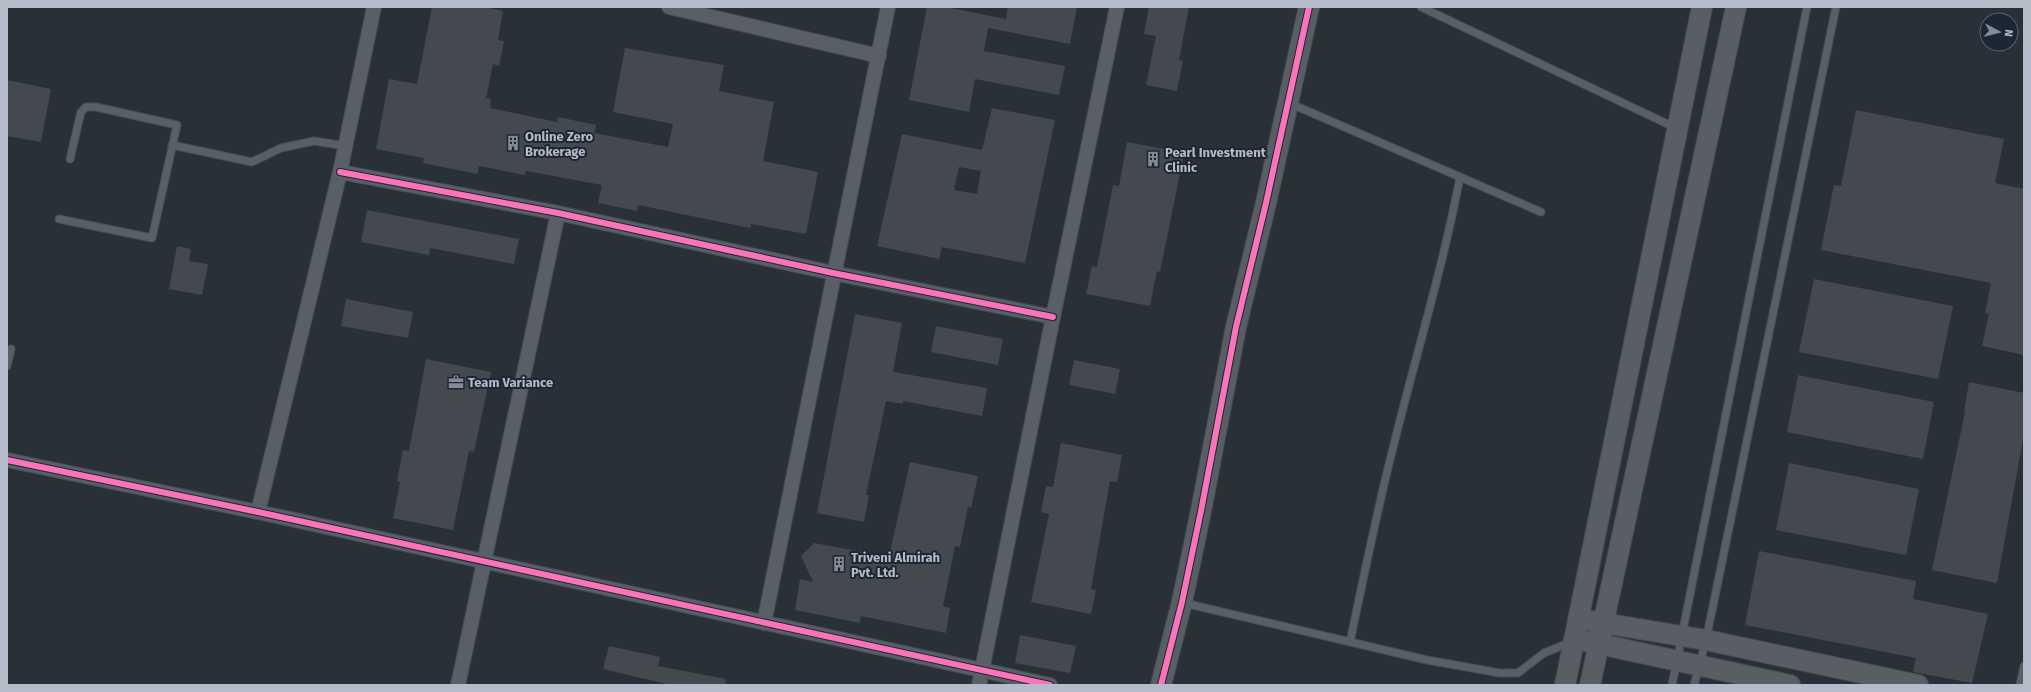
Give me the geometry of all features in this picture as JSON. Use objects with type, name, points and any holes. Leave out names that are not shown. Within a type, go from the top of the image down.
[{"type":"street","points":[[258,512],[346,146],[374,7]]},
{"type":"street","points":[[669,7],[708,11],[879,56]]},
{"type":"street","points":[[764,623],[833,273],[888,7]]},
{"type":"street","points":[[979,685],[1117,7]]},
{"type":"street","points":[[1161,685],[1182,602],[1236,326],[1309,7]]},
{"type":"street","points":[[1565,685],[1702,7]]},
{"type":"street","points":[[1590,685],[1736,7]]},
{"type":"street","points":[[340,172],[558,213],[833,273],[1053,317]]},
{"type":"street","points":[[458,685],[558,213]]},
{"type":"street","points":[[7,460],[258,512],[1050,685]]},
{"type":"street","points":[[1579,619],[1706,640],[1918,685]]},
{"type":"street","points":[[1575,640],[1599,643],[1790,685]]},
{"type":"lane","points":[[1421,7],[1677,128]]},
{"type":"lane","points":[[1672,685],[1680,635],[1807,7]]},
{"type":"lane","points":[[1694,685],[1706,640],[1836,7]]},
{"type":"lane","points":[[1288,103],[1541,212]]},
{"type":"lane","points":[[59,219],[152,238],[177,125],[96,107],[86,107],[81,112],[70,159]]},
{"type":"lane","points":[[172,146],[252,162],[281,148],[314,141],[346,146]]},
{"type":"lane","points":[[1350,642],[1380,498],[1424,325],[1449,238],[1460,177]]},
{"type":"lane","points":[[7,366],[11,348]]},
{"type":"lane","points":[[1182,602],[1427,660],[1514,674],[1523,670],[1544,653],[1575,640]]},
{"type":"lane","points":[[2020,685],[2024,666]]},
{"type":"building","points":[[432,7],[484,7],[503,11],[498,40],[504,41],[499,66],[493,64],[486,98],[491,99],[490,108],[557,122],[558,117],[596,125],[594,133],[668,147],[673,124],[613,112],[625,48],[724,65],[719,91],[774,102],[763,161],[818,172],[806,234],[751,224],[750,228],[638,205],[637,211],[598,203],[602,185],[526,171],[525,175],[479,166],[477,174],[423,163],[424,158],[376,149],[389,79],[417,84]]},
{"type":"building","points":[[927,7],[946,7],[1006,19],[1008,7],[1077,7],[1070,44],[988,28],[984,51],[1065,66],[1059,95],[975,79],[969,112],[909,100]]},
{"type":"building","points":[[1149,7],[1189,7],[1179,60],[1183,61],[1177,91],[1146,85],[1156,36],[1144,34]]},
{"type":"building","points":[[7,80],[51,89],[41,142],[7,136]]},
{"type":"building","points":[[992,108],[1055,120],[1025,263],[942,247],[939,259],[877,246],[902,134],[982,150]],"holes":[[[959,167],[981,171],[977,194],[954,190]]]},
{"type":"building","points":[[1856,110],[2004,139],[1995,183],[2024,189],[2024,355],[1982,346],[1989,314],[1985,313],[1991,283],[1821,250],[1834,185],[1841,186]]},
{"type":"building","points":[[1127,142],[1184,153],[1160,272],[1157,271],[1150,306],[1086,294],[1092,266],[1097,267],[1113,185],[1119,186]]},
{"type":"building","points":[[367,210],[519,239],[514,264],[430,248],[429,255],[361,242]]},
{"type":"building","points":[[177,246],[191,249],[189,261],[208,264],[202,295],[169,289]]},
{"type":"building","points":[[1814,279],[1953,306],[1938,379],[1799,352]]},
{"type":"building","points":[[346,299],[413,312],[408,338],[341,326]]},
{"type":"building","points":[[855,314],[902,323],[893,372],[987,388],[982,416],[903,401],[903,404],[886,401],[866,495],[869,495],[864,522],[817,513]]},
{"type":"building","points":[[936,326],[1003,339],[998,365],[931,352]]},
{"type":"building","points":[[426,359],[491,372],[474,452],[469,451],[453,530],[393,518],[400,482],[397,481],[403,450],[409,451]]},
{"type":"building","points":[[1074,360],[1120,369],[1115,394],[1069,385]]},
{"type":"building","points":[[1798,375],[1934,402],[1923,459],[1787,432]]},
{"type":"building","points":[[1969,382],[2024,393],[2024,434],[1997,583],[1932,570],[1965,412]]},
{"type":"building","points":[[1061,443],[1122,455],[1117,482],[1110,481],[1091,589],[1096,590],[1091,614],[1031,602],[1049,514],[1041,512],[1046,486],[1053,487]]},
{"type":"building","points":[[910,462],[978,476],[971,508],[968,507],[960,547],[955,546],[943,606],[950,608],[946,633],[861,616],[860,623],[795,610],[800,579],[813,582],[801,556],[814,543],[889,557]]},
{"type":"building","points":[[1789,463],[1919,489],[1906,555],[1776,530]]},
{"type":"building","points":[[1759,551],[1916,581],[1913,599],[1988,614],[1972,683],[1913,672],[1916,658],[1745,625]]},
{"type":"building","points":[[1020,635],[1076,646],[1070,673],[1015,663]]},
{"type":"building","points":[[609,646],[660,657],[658,666],[726,679],[725,685],[671,685],[603,669]]},
{"type":"cycle path","points":[[1161,685],[1182,602],[1236,327],[1266,203],[1309,7]]},
{"type":"cycle path","points":[[340,172],[558,213],[833,273],[1053,317]]},
{"type":"cycle path","points":[[7,460],[258,512],[1050,685]]},
{"type":"place","name":"Online Zero Brokerage","points":[[513,143]]},
{"type":"place","name":"Pearl Investment Clinic","points":[[1153,159]]},
{"type":"place","name":"Team Variance","points":[[456,382]]},
{"type":"place","name":"Triveni Almirah Pvt. Ltd.","points":[[839,564]]}]
